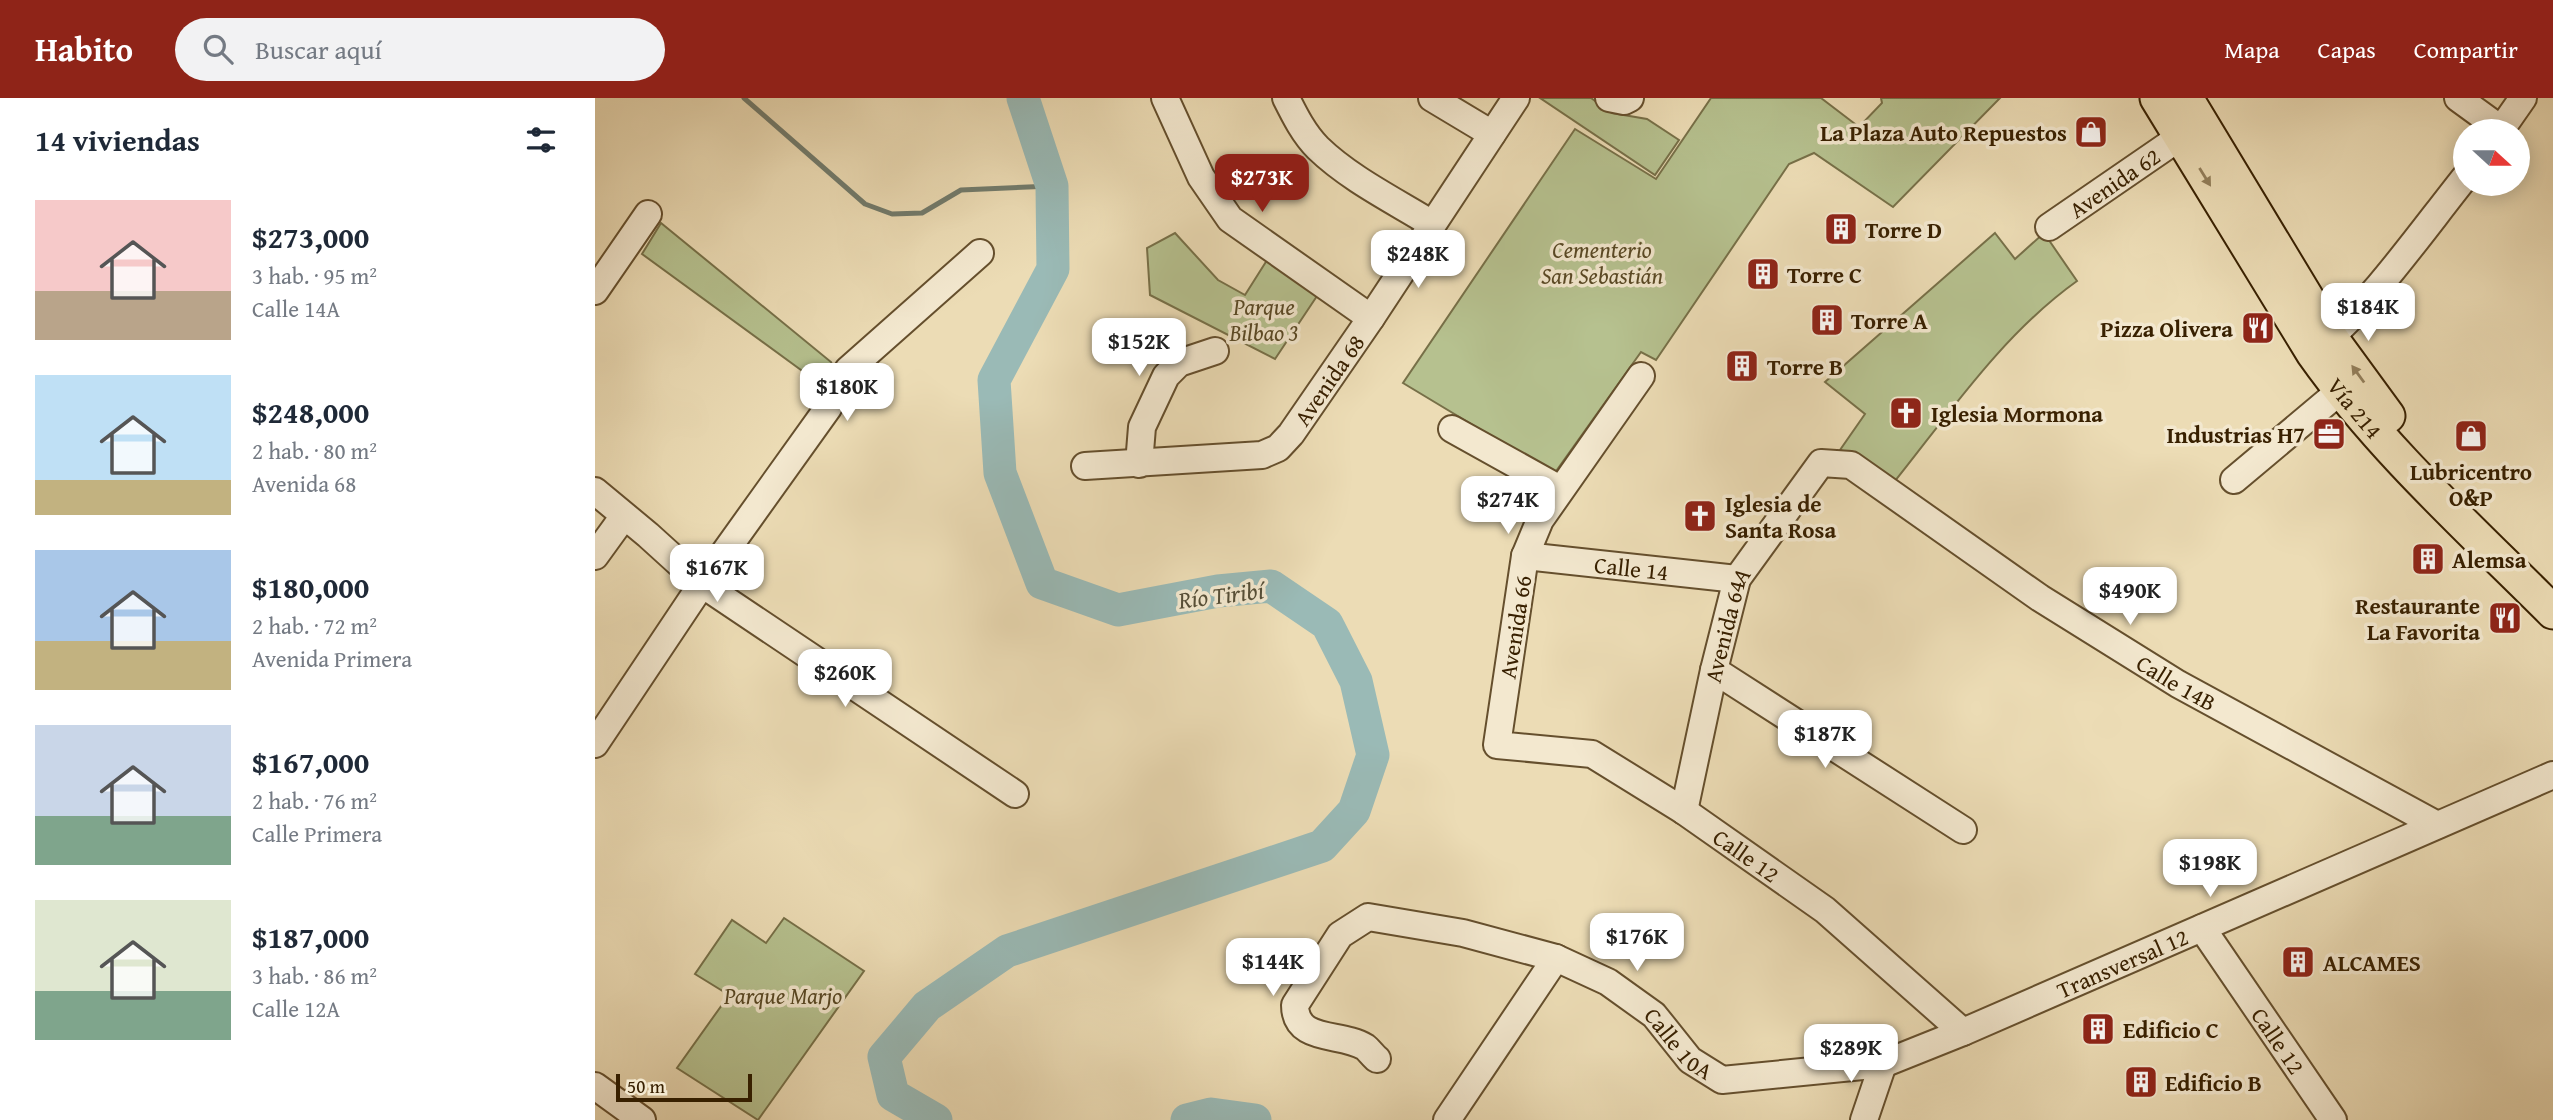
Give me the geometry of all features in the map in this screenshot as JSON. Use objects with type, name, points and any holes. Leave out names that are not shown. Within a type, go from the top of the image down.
[{"type":"main road","name":"Vía 214","points":[[2157,98],[2180,137],[2322,345],[2553,586]]},
{"type":"main road","name":"Vía 214","points":[[2186,98],[2322,345],[2340,391],[2408,467],[2553,612]]},
{"type":"street","points":[[1165,98],[1201,177],[1230,219],[1371,318]]},
{"type":"street","points":[[1286,98],[1298,122],[1317,147],[1334,162],[1432,224]]},
{"type":"street","points":[[1432,98],[1492,134]]},
{"type":"street","name":"Avenida 68","points":[[1139,464],[1262,455],[1278,448],[1291,434],[1371,318],[1516,98]]},
{"type":"street","points":[[1609,98],[1624,101],[1630,98]]},
{"type":"street","points":[[2458,98],[2485,119]]},
{"type":"street","points":[[2509,119],[2523,98]]},
{"type":"street","name":"Avenida 62","points":[[2049,227],[2180,137]]},
{"type":"street","points":[[2322,345],[2398,262],[2453,192]]},
{"type":"street","points":[[595,290],[648,214]]},
{"type":"street","points":[[595,744],[702,584],[828,408],[848,370],[979,253]]},
{"type":"street","points":[[1085,466],[1139,464],[1142,427],[1166,376],[1179,363],[1215,352]]},
{"type":"street","name":"Avenida 66","points":[[1497,745],[1525,556],[1540,520],[1641,376]]},
{"type":"street","points":[[2234,480],[2340,391]]},
{"type":"street","points":[[1452,429],[1560,489]]},
{"type":"street","name":"Avenida 64A","points":[[1684,811],[1714,670],[1737,579],[1821,463]]},
{"type":"street","name":"Calle 14B","points":[[1821,463],[1851,465],[2040,598],[2178,684],[2437,825]]},
{"type":"street","points":[[595,491],[702,584],[1015,794]]},
{"type":"street","points":[[595,556],[624,516]]},
{"type":"street","name":"Calle 14","points":[[1525,556],[1737,579]]},
{"type":"street","points":[[1714,670],[1963,830]]},
{"type":"street","name":"Calle 12","points":[[1497,745],[1592,754],[1684,811],[1825,910],[1963,1032]]},
{"type":"street","name":"Transversal 12","points":[[1883,1064],[1963,1032],[2553,775]]},
{"type":"street","name":"Calle 10A","points":[[1377,1059],[1364,1047],[1302,1028],[1295,1018],[1295,1005],[1341,935],[1369,917],[1463,933],[1556,958],[1608,982],[1654,1015],[1690,1060],[1722,1080],[1883,1064]]},
{"type":"street","name":"Calle 12","points":[[2201,928],[2333,1120]]},
{"type":"street","points":[[1447,1120],[1556,958]]},
{"type":"street","points":[[1864,1120],[1883,1064]]},
{"type":"street","points":[[595,1086],[642,1120]]},
{"type":"green space","points":[[1540,98],[1591,98],[1612,113],[1647,119],[1679,140],[1655,175]]},
{"type":"green space","name":"Cementerio San Sebastián","points":[[1711,98],[1821,98],[1859,127],[1882,103],[1881,98],[2000,98],[1893,207],[1814,153],[1789,164],[1656,360],[1641,352],[1554,474],[1403,383],[1575,129],[1656,179]]},
{"type":"green space","points":[[661,223],[831,362],[835,371],[827,389],[642,254]]},
{"type":"green space","name":"Parque Bilbao 3","points":[[1175,233],[1218,280],[1245,295],[1269,257],[1317,296],[1275,359],[1150,295],[1147,248]]},
{"type":"green space","points":[[1995,233],[2015,259],[2044,233],[2077,281],[2026,324],[2002,349],[1895,481],[1840,450],[1865,414],[1825,382]]},
{"type":"green space","name":"Parque Marjo","points":[[784,918],[864,971],[758,1120],[677,1068],[729,995],[695,974],[732,920],[766,943]]},
{"type":"waterway","points":[[744,98],[865,204],[892,214],[922,213],[961,190],[1052,186]]},
{"type":"waterway","name":"Río Tiribí","points":[[936,1120],[893,1095],[884,1057],[927,1006],[1007,951],[1322,846],[1354,811],[1373,755],[1356,681],[1327,624],[1271,586],[1218,591],[1118,610],[1042,583],[1000,473],[994,380],[1053,269],[1052,186],[1023,98]]},
{"type":"waterway","name":"Río Tiribí","points":[[1187,1120],[1211,1114],[1255,1120]]},
{"type":"place","name":"La Plaza Auto Repuestos","points":[[2091,132]]},
{"type":"place","name":"Torre D","points":[[1841,229]]},
{"type":"place","name":"Torre C","points":[[1763,274]]},
{"type":"place","name":"Torre A","points":[[1827,320]]},
{"type":"place","name":"Pizza Olivera","points":[[2258,328]]},
{"type":"place","name":"Torre B","points":[[1742,366]]},
{"type":"place","name":"Iglesia Mormona","points":[[1906,413]]},
{"type":"place","name":"Industrias H7","points":[[2329,434]]},
{"type":"place","name":"Lubricentro O&P","points":[[2471,436]]},
{"type":"place","name":"Iglesia de Santa Rosa","points":[[1700,516]]},
{"type":"place","name":"Alemsa","points":[[2428,559]]},
{"type":"place","name":"Restaurante La Favorita","points":[[2505,618]]},
{"type":"place","name":"ALCAMES","points":[[2298,962]]},
{"type":"place","name":"Edificio C","points":[[2098,1029]]},
{"type":"place","name":"Edificio B","points":[[2141,1082]]}]
